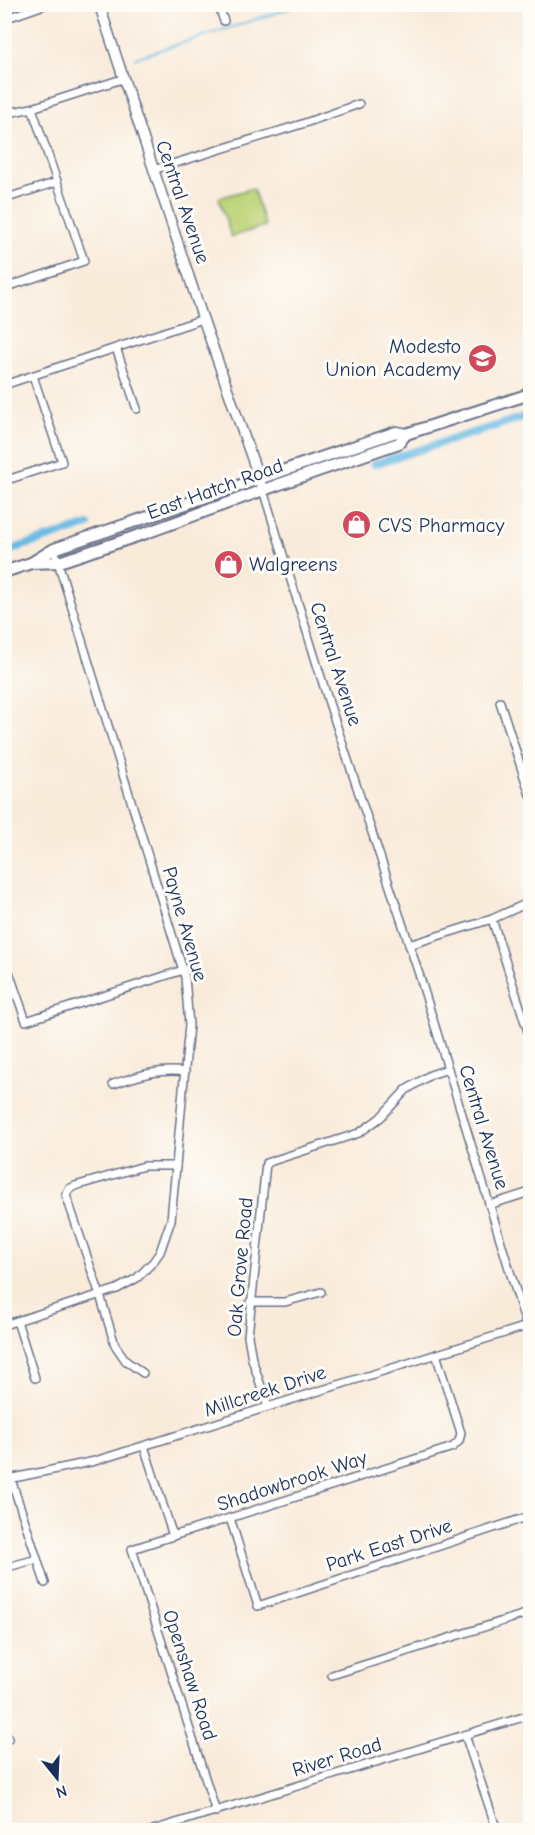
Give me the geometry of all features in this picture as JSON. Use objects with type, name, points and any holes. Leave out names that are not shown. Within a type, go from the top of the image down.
[{"type":"main road","name":"East Hatch Road","points":[[4,572],[31,563],[54,549],[396,432],[406,434],[531,394]]},
{"type":"main road","name":"East Hatch Road","points":[[31,563],[59,562],[146,534],[263,490],[399,443],[406,434]]},
{"type":"street","points":[[4,19],[47,4]]},
{"type":"street","name":"Central Avenue","points":[[99,4],[122,79],[263,490],[329,703],[409,945],[531,1337]]},
{"type":"street","points":[[218,4],[224,21]]},
{"type":"street","points":[[4,114],[32,108],[122,79]]},
{"type":"street","points":[[153,170],[359,104]]},
{"type":"street","points":[[4,288],[84,261],[32,108]]},
{"type":"street","points":[[4,199],[57,182]]},
{"type":"street","points":[[4,385],[203,319]]},
{"type":"street","points":[[116,348],[137,409]]},
{"type":"street","points":[[4,481],[62,462],[33,376]]},
{"type":"street","name":"Payne Avenue","points":[[4,1325],[117,1289],[137,1278],[160,1252],[171,1220],[190,1015],[183,970],[54,549]]},
{"type":"street","points":[[500,702],[531,795]]},
{"type":"street","points":[[409,945],[492,919],[531,902]]},
{"type":"street","points":[[492,919],[531,1038]]},
{"type":"street","points":[[4,958],[26,1021],[183,970]]},
{"type":"street","name":"Oak Grove Road","points":[[268,1407],[248,1336],[266,1163],[359,1133],[380,1118],[406,1090],[430,1075],[448,1069]]},
{"type":"street","points":[[113,1084],[162,1070],[185,1072]]},
{"type":"street","points":[[143,1373],[126,1361],[115,1345],[68,1203],[67,1192],[75,1186],[144,1166],[176,1166]]},
{"type":"street","points":[[489,1205],[531,1192]]},
{"type":"street","points":[[250,1302],[285,1302],[321,1292]]},
{"type":"street","points":[[17,1321],[35,1378]]},
{"type":"street","name":"Millcreek Drive","points":[[8,1479],[95,1461],[527,1326]]},
{"type":"street","name":"Shadowbrook Way","points":[[132,1549],[453,1447],[459,1441],[460,1433],[436,1354]]},
{"type":"street","points":[[144,1446],[173,1536]]},
{"type":"street","points":[[8,1479],[45,1583]]},
{"type":"street","name":"Park East Drive","points":[[231,1518],[258,1605],[531,1516]]},
{"type":"street","name":"Openshaw Road","points":[[132,1549],[216,1812]]},
{"type":"street","points":[[4,1568],[37,1559]]},
{"type":"street","points":[[332,1675],[531,1614]]},
{"type":"street","name":"River Road","points":[[153,1830],[531,1715]]},
{"type":"street","points":[[4,1728],[8,1739]]},
{"type":"street","points":[[465,1735],[497,1830]]},
{"type":"green space","points":[[253,188],[265,226],[231,237],[219,198]]},
{"type":"waterway","points":[[135,58],[304,4]]},
{"type":"waterway","points":[[374,464],[530,415]]},
{"type":"waterway","points":[[4,552],[88,525]]},
{"type":"place","name":"Modesto Union Academy","points":[[482,358]]},
{"type":"place","name":"CVS Pharmacy","points":[[357,525]]},
{"type":"place","name":"Walgreens","points":[[228,564]]}]
